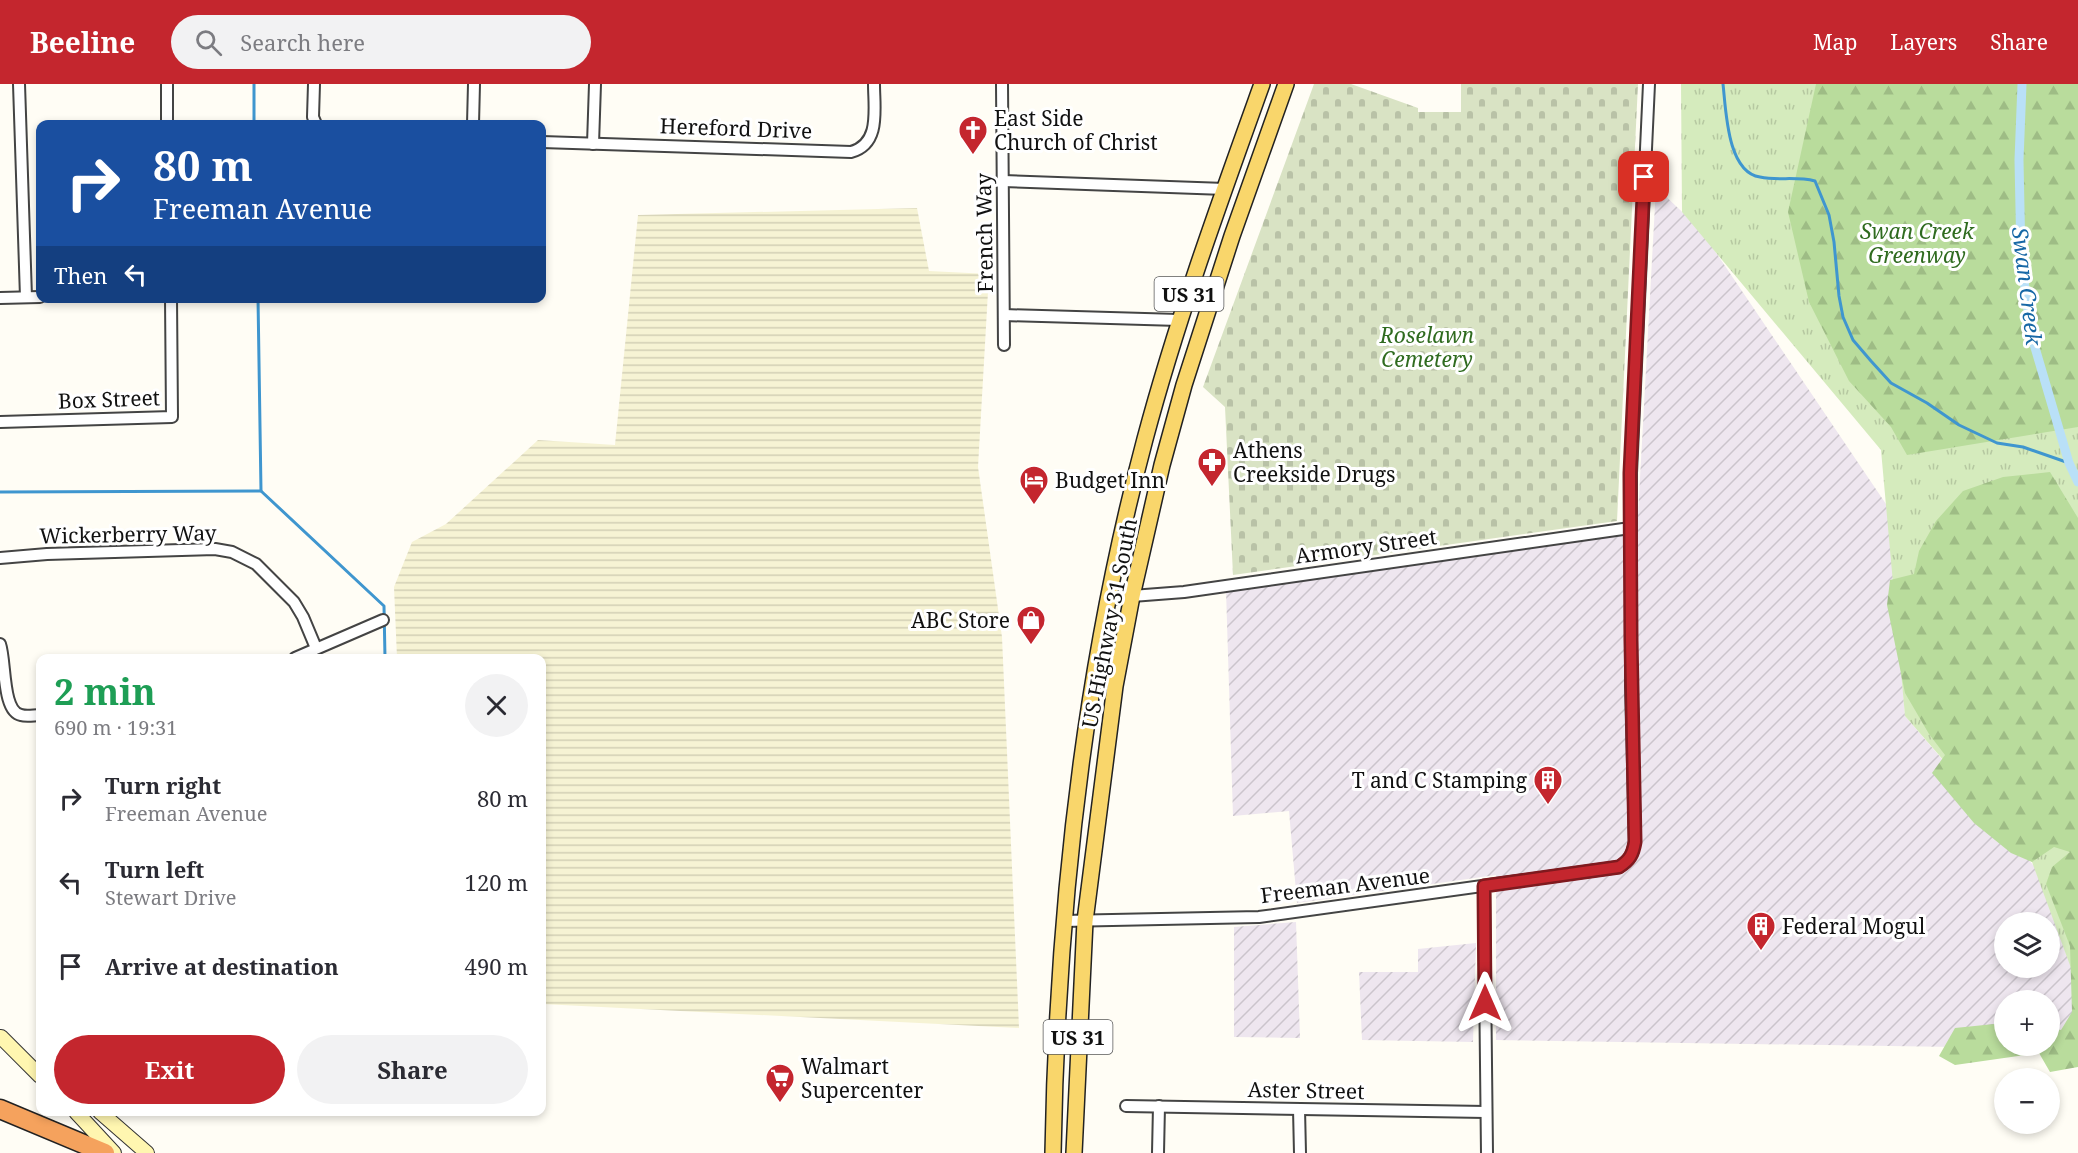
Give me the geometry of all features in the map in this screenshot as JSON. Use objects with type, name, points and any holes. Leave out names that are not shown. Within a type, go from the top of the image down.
[{"type":"highway","points":[[0,1109],[105,1153]]},
{"type":"main road","name":"US Highway 31 South","points":[[1053,1153],[1054,1066],[1063,921],[1095,671],[1108,600],[1142,450],[1179,320],[1262,84]]},
{"type":"main road","name":"US Highway 31 South","points":[[1074,1153],[1085,921],[1113,697],[1132,596],[1162,465],[1184,385],[1232,236],[1286,84]]},
{"type":"street","points":[[20,84],[26,297]]},
{"type":"street","points":[[167,84],[167,120]]},
{"type":"street","points":[[314,84],[314,120]]},
{"type":"street","points":[[473,120],[474,84]]},
{"type":"street","points":[[592,144],[595,84]]},
{"type":"street","name":"Hereford Drive","points":[[546,142],[851,152],[861,149],[869,141],[873,130],[874,84]]},
{"type":"street","name":"French Way","points":[[1002,84],[1004,345]]},
{"type":"street","points":[[1630,528],[1630,473],[1649,84]]},
{"type":"street","points":[[1003,181],[1225,189]]},
{"type":"street","points":[[0,298],[36,297]]},
{"type":"street","name":"Box Street","points":[[0,422],[172,417],[171,303]]},
{"type":"street","points":[[1004,315],[1179,320]]},
{"type":"street","name":"Armory Street","points":[[1108,600],[1630,528]]},
{"type":"street","name":"Freeman Avenue","points":[[1063,921],[1259,916],[1619,867],[1628,861],[1635,842],[1630,528]]},
{"type":"street","name":"Wickerberry Way","points":[[0,558],[46,554],[214,549],[232,552],[256,564],[294,602],[316,648]]},
{"type":"street","points":[[303,654],[383,620]]},
{"type":"street","points":[[0,644],[11,710],[20,716],[36,715]]},
{"type":"street","points":[[1484,886],[1487,1153]]},
{"type":"street","points":[[0,1036],[36,1064]]},
{"type":"street","points":[[0,1036],[36,1072]]},
{"type":"street","name":"Aster Street","points":[[1125,1106],[1486,1112]]},
{"type":"street","points":[[1158,1153],[1159,1106]]},
{"type":"street","points":[[1299,1109],[1300,1153]]},
{"type":"street","points":[[80,1116],[114,1153]]},
{"type":"street","points":[[105,1116],[147,1153]]},
{"type":"shaded area","points":[[1656,187],[1700,229],[1888,507],[1905,716],[2034,866],[2052,912],[1994,912],[1994,978],[2060,978],[2060,934],[2078,981],[2078,1049],[2060,1049],[2060,990],[1994,990],[1994,1048],[1496,1040],[1496,875],[1297,903],[1289,811],[1233,816],[1226,590],[1637,533]]},
{"type":"shaded area","points":[[917,208],[929,271],[989,274],[978,467],[1002,637],[1019,1028],[546,1004],[546,654],[397,654],[394,587],[412,542],[446,524],[538,440],[615,445],[638,215]]},
{"type":"shaded area","points":[[1296,922],[1300,1038],[1234,1037],[1234,927]]},
{"type":"shaded area","points":[[1476,943],[1473,1042],[1362,1040],[1359,972],[1418,972],[1418,949]]},
{"type":"green space","name":"Roselawn Cemetery","points":[[1314,84],[1351,84],[1418,108],[1418,112],[1461,112],[1461,84],[1638,84],[1617,521],[1233,575],[1225,407],[1203,387]]},
{"type":"green space","name":"Swan Creek Greenway","points":[[1681,84],[2078,84],[2078,987],[2060,938],[2060,912],[2050,912],[2032,862],[1905,716],[1881,450],[1682,212]]},
{"type":"green space","points":[[1816,84],[2078,84],[2078,427],[1907,455],[1891,427],[1849,381],[1809,302],[1788,212]]},
{"type":"green space","points":[[2050,472],[2078,518],[2078,1067],[2060,1070],[2060,1068],[2048,1068],[2041,1056],[2060,1056],[2060,1030],[2072,1012],[2070,946],[2060,920],[2060,912],[2057,912],[2046,884],[2052,867],[2070,852],[2054,847],[2032,862],[2011,853],[1974,823],[1932,773],[1945,755],[1929,734],[1905,693],[1887,605],[1890,580],[1914,574],[1919,551],[1936,521],[1963,491],[2003,477]]},
{"type":"green space","points":[[1994,1024],[1994,1056],[2018,1056],[1955,1065],[1939,1056],[1955,1028]]},
{"type":"waterway","points":[[254,84],[254,120]]},
{"type":"waterway","points":[[1723,84],[1730,138],[1741,164],[1749,173],[1774,179],[1815,181],[1829,215],[1843,317],[1853,340],[1891,383],[1927,403],[1959,425],[1997,443],[2023,447],[2069,463]]},
{"type":"waterway","name":"Swan Creek","points":[[2022,84],[2019,160],[2021,257],[2031,334],[2069,463],[2078,482]]},
{"type":"waterway","points":[[258,303],[261,491]]},
{"type":"waterway","points":[[0,492],[261,491],[384,606],[385,654]]},
{"type":"place","name":"East Side Church of Christ","points":[[973,156]]},
{"type":"place","name":"Athens Creekside Drugs","points":[[1212,488]]},
{"type":"place","name":"Budget Inn","points":[[1034,506]]},
{"type":"place","name":"ABC Store","points":[[1031,646]]},
{"type":"place","name":"T and C Stamping","points":[[1548,806]]},
{"type":"place","name":"Federal Mogul","points":[[1761,952]]},
{"type":"place","name":"Walmart Supercenter","points":[[780,1104]]},
{"type":"route","points":[[1485,1003],[1484,886],[1619,867],[1628,861],[1635,842],[1630,473],[1644,177]]}]
